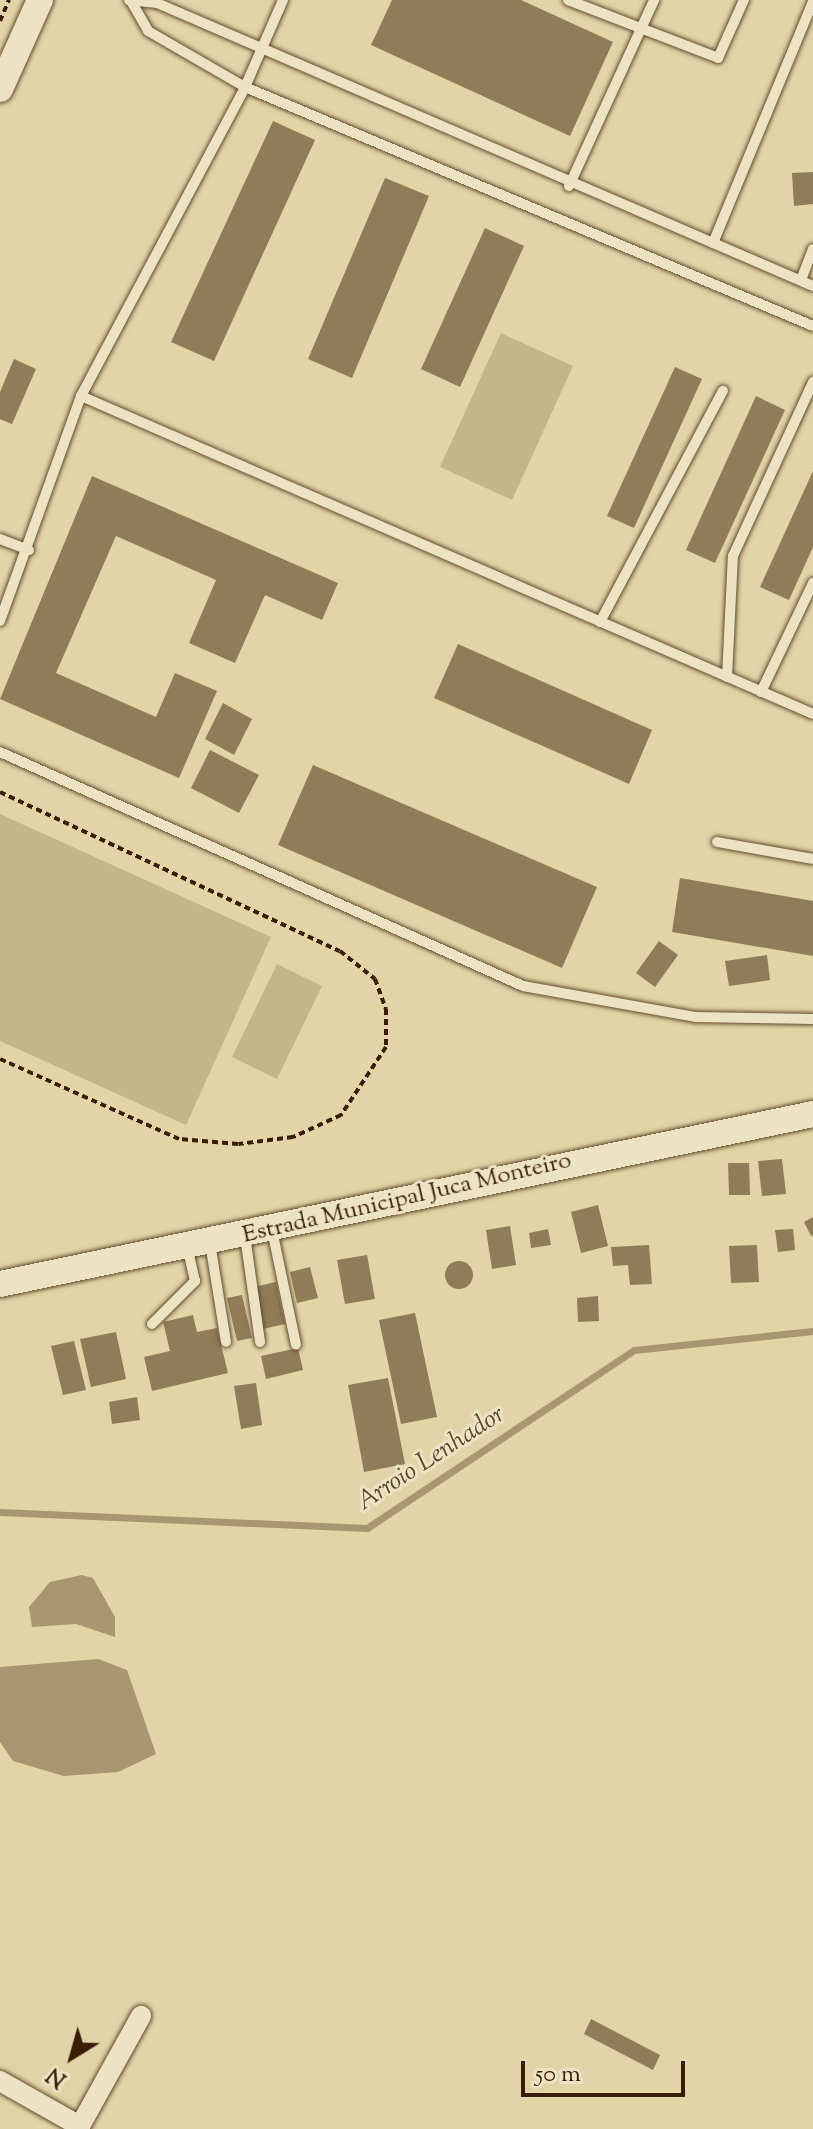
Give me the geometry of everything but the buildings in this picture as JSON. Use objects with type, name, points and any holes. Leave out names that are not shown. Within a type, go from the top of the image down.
[{"type":"street","points":[[0,89],[40,0]]},
{"type":"street","name":"Estrada Municipal Juca Monteiro","points":[[0,1284],[245,1236],[813,1114]]},
{"type":"street","points":[[0,2081],[80,2126],[141,2016]]},
{"type":"lane","points":[[130,0],[157,3],[569,186],[813,286]]},
{"type":"lane","points":[[130,0],[148,31],[245,87],[813,326]]},
{"type":"lane","points":[[0,621],[29,550],[81,396],[245,87],[283,0]]},
{"type":"lane","points":[[568,0],[718,58],[744,0]]},
{"type":"lane","points":[[569,186],[654,0]]},
{"type":"lane","points":[[713,243],[813,1]]},
{"type":"lane","points":[[801,280],[813,249]]},
{"type":"lane","points":[[727,677],[733,556],[813,382]]},
{"type":"lane","points":[[600,622],[723,391]]},
{"type":"lane","points":[[81,396],[813,714]]},
{"type":"lane","points":[[0,539],[29,550]]},
{"type":"lane","points":[[761,692],[813,583]]},
{"type":"lane","points":[[0,752],[523,986],[696,1017],[813,1019]]},
{"type":"lane","points":[[717,842],[813,859]]},
{"type":"lane","points":[[272,1228],[296,1345]]},
{"type":"lane","points":[[245,1236],[260,1342]]},
{"type":"lane","points":[[152,1324],[195,1281],[199,1245]]},
{"type":"lane","points":[[199,1245],[226,1342]]},
{"type":"path","points":[[0,21],[9,0]]},
{"type":"path","points":[[0,792],[340,951],[375,979],[386,1009],[386,1047],[341,1115],[293,1137],[238,1144],[179,1139],[0,1059]]},
{"type":"shaded area","points":[[501,333],[573,366],[512,500],[440,467]]},
{"type":"shaded area","points":[[0,814],[271,937],[186,1125],[0,1041]]},
{"type":"shaded area","points":[[277,964],[322,986],[277,1079],[232,1057]]},
{"type":"shaded area","points":[[82,1575],[93,1578],[115,1617],[115,1637],[76,1624],[32,1627],[29,1607],[50,1582]]},
{"type":"shaded area","points":[[98,1659],[127,1670],[156,1754],[118,1772],[64,1776],[13,1761],[0,1742],[0,1667]]},
{"type":"waterway","name":"Arroio Lenhador","points":[[0,1512],[367,1528],[634,1350],[813,1331]]}]
